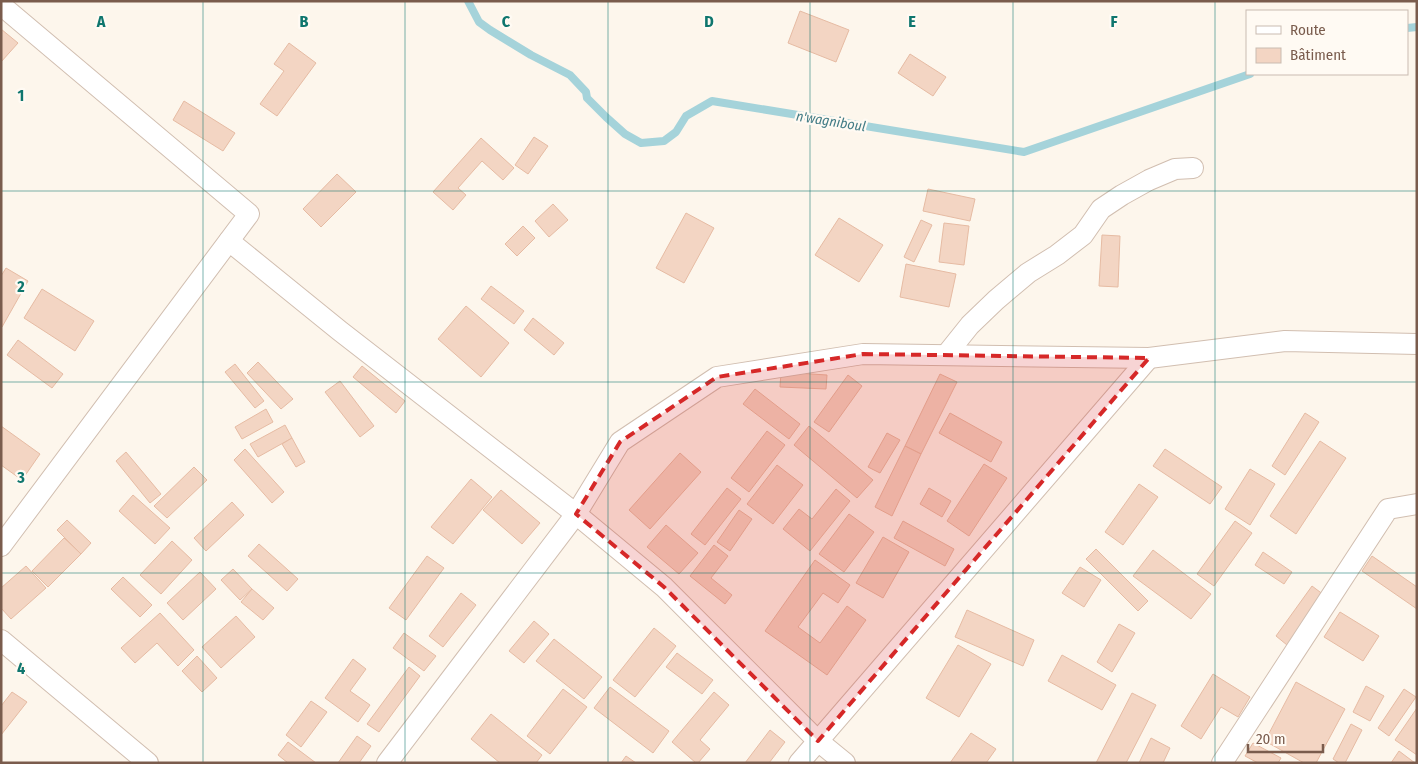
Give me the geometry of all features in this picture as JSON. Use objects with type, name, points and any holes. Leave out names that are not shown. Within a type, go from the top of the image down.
[{"type":"street","points":[[1,5],[249,214],[1,546]]},
{"type":"street","points":[[946,355],[970,324],[996,300],[1028,273],[1057,255],[1083,235],[1101,209],[1149,180],[1175,170],[1193,168]]},
{"type":"street","points":[[229,241],[340,331],[576,514],[664,587],[818,741],[845,763]]},
{"type":"street","points":[[387,763],[576,514],[620,442],[717,377],[863,354],[1149,358],[1286,341],[1417,344]]},
{"type":"street","points":[[799,763],[1149,358]]},
{"type":"street","points":[[1222,763],[1388,509],[1417,504]]},
{"type":"street","points":[[1,640],[148,763]]},
{"type":"highlighted area","points":[[863,354],[1149,358],[818,741],[664,587],[576,514],[620,442],[717,377]]},
{"type":"building","points":[[800,11],[849,30],[836,62],[788,43]]},
{"type":"building","points":[[1,29],[18,43],[1,62]]},
{"type":"building","points":[[289,43],[316,63],[277,116],[260,104],[284,71],[274,64]]},
{"type":"building","points":[[910,54],[946,77],[933,96],[898,73]]},
{"type":"building","points":[[184,101],[235,133],[223,151],[173,120]]},
{"type":"building","points":[[534,137],[548,146],[528,174],[515,165]]},
{"type":"building","points":[[481,138],[514,168],[503,180],[482,161],[458,188],[466,195],[453,210],[433,192]]},
{"type":"building","points":[[337,174],[356,192],[321,227],[303,209]]},
{"type":"building","points":[[928,189],[975,199],[970,221],[923,211]]},
{"type":"building","points":[[553,204],[568,220],[549,237],[535,221]]},
{"type":"building","points":[[686,213],[714,228],[684,283],[656,268]]},
{"type":"building","points":[[839,218],[883,245],[859,282],[815,255]]},
{"type":"building","points":[[921,220],[932,225],[914,262],[904,257]]},
{"type":"building","points":[[944,223],[969,226],[964,265],[939,262]]},
{"type":"building","points":[[523,226],[535,238],[517,256],[505,244]]},
{"type":"building","points":[[1102,235],[1120,236],[1118,287],[1099,286]]},
{"type":"building","points":[[906,264],[956,274],[949,307],[900,297]]},
{"type":"building","points":[[6,268],[28,281],[2,327],[1,276]]},
{"type":"building","points":[[491,286],[524,311],[514,324],[481,299]]},
{"type":"building","points":[[42,289],[94,321],[75,351],[24,318]]},
{"type":"building","points":[[466,306],[509,343],[481,377],[438,339]]},
{"type":"building","points":[[533,318],[564,343],[554,355],[524,330]]},
{"type":"building","points":[[18,340],[63,374],[52,388],[7,355]]},
{"type":"building","points":[[258,362],[293,399],[281,409],[247,373]]},
{"type":"building","points":[[235,364],[264,401],[255,408],[225,372]]},
{"type":"building","points":[[362,366],[405,401],[396,413],[353,377]]},
{"type":"building","points":[[781,372],[827,375],[826,389],[780,387]]},
{"type":"building","points":[[940,374],[957,382],[921,454],[905,446]]},
{"type":"building","points":[[848,375],[862,386],[829,432],[814,422]]},
{"type":"building","points":[[340,381],[374,426],[360,437],[325,392]]},
{"type":"building","points":[[755,389],[800,424],[789,439],[743,404]]},
{"type":"building","points":[[266,409],[273,422],[242,439],[235,427]]},
{"type":"building","points":[[950,413],[1002,442],[991,462],[939,433]]},
{"type":"building","points":[[1305,413],[1319,422],[1285,475],[1272,466]]},
{"type":"building","points":[[285,425],[292,438],[258,457],[250,444]]},
{"type":"building","points":[[1,426],[40,454],[22,480],[1,465]]},
{"type":"building","points":[[809,426],[873,480],[857,498],[794,445]]},
{"type":"building","points":[[767,431],[785,445],[749,492],[731,478]]},
{"type":"building","points":[[887,433],[900,440],[880,473],[868,467]]},
{"type":"building","points":[[292,438],[305,462],[296,467],[282,444]]},
{"type":"building","points":[[1320,441],[1346,458],[1296,534],[1270,516]]},
{"type":"building","points":[[905,446],[921,454],[892,516],[875,507]]},
{"type":"building","points":[[245,449],[284,492],[272,503],[234,460]]},
{"type":"building","points":[[1165,449],[1222,487],[1210,504],[1153,466]]},
{"type":"building","points":[[126,452],[161,494],[150,503],[116,461]]},
{"type":"building","points":[[680,453],[701,472],[650,529],[629,510]]},
{"type":"building","points":[[984,464],[1007,478],[969,536],[947,521]]},
{"type":"building","points":[[777,465],[803,485],[773,524],[747,504]]},
{"type":"building","points":[[194,467],[207,480],[167,518],[154,506]]},
{"type":"building","points":[[1250,469],[1275,484],[1250,525],[1225,509]]},
{"type":"building","points":[[471,479],[492,497],[453,544],[431,527]]},
{"type":"building","points":[[1139,484],[1158,497],[1123,545],[1105,532]]},
{"type":"building","points":[[727,488],[741,499],[705,545],[691,534]]},
{"type":"building","points":[[929,488],[951,501],[942,517],[920,504]]},
{"type":"building","points":[[836,489],[850,501],[810,551],[783,529],[799,509],[812,519]]},
{"type":"building","points":[[501,490],[540,523],[522,544],[483,510]]},
{"type":"building","points":[[133,495],[170,528],[155,544],[119,511]]},
{"type":"building","points":[[232,502],[244,515],[206,551],[194,538]]},
{"type":"building","points":[[739,510],[752,519],[730,551],[717,542]]},
{"type":"building","points":[[849,514],[874,532],[844,572],[819,554]]},
{"type":"building","points":[[67,520],[91,543],[81,554],[57,530]]},
{"type":"building","points":[[903,521],[954,549],[945,566],[894,538]]},
{"type":"building","points":[[1235,521],[1252,533],[1214,586],[1197,574]]},
{"type":"building","points":[[666,525],[698,553],[679,574],[647,547]]},
{"type":"building","points":[[883,537],[909,552],[883,598],[856,583]]},
{"type":"building","points":[[64,538],[81,554],[48,587],[32,571]]},
{"type":"building","points":[[172,541],[192,560],[161,594],[140,575]]},
{"type":"building","points":[[259,544],[298,579],[287,591],[248,556]]},
{"type":"building","points":[[714,545],[728,556],[711,578],[732,595],[725,604],[690,576]]},
{"type":"building","points":[[1096,549],[1148,601],[1138,611],[1086,559]]},
{"type":"building","points":[[1153,550],[1211,594],[1191,619],[1133,576]]},
{"type":"building","points":[[1263,552],[1292,572],[1284,584],[1255,565]]},
{"type":"building","points":[[427,556],[444,568],[406,620],[389,608]]},
{"type":"building","points":[[1372,556],[1417,587],[1417,609],[1362,571]]},
{"type":"building","points":[[815,560],[850,585],[838,603],[823,593],[798,627],[820,643],[847,606],[866,620],[827,675],[765,631]]},
{"type":"building","points":[[26,566],[46,588],[11,619],[1,608],[1,588]]},
{"type":"building","points":[[1080,567],[1101,580],[1084,607],[1062,593]]},
{"type":"building","points":[[233,569],[252,589],[240,600],[221,580]]},
{"type":"building","points":[[200,572],[216,589],[183,620],[167,603]]},
{"type":"building","points":[[123,577],[152,605],[140,617],[111,589]]},
{"type":"building","points":[[1312,586],[1324,595],[1287,645],[1276,636]]},
{"type":"building","points":[[252,589],[274,608],[263,620],[241,602]]},
{"type":"building","points":[[461,593],[476,605],[443,647],[429,636]]},
{"type":"building","points":[[967,610],[1034,640],[1023,666],[955,637]]},
{"type":"building","points":[[1340,612],[1379,636],[1363,661],[1324,637]]},
{"type":"building","points":[[160,613],[194,650],[178,666],[157,643],[135,663],[121,648]]},
{"type":"building","points":[[236,616],[255,637],[221,668],[202,647]]},
{"type":"building","points":[[534,621],[549,634],[524,663],[509,651]]},
{"type":"building","points":[[1119,624],[1135,633],[1112,672],[1097,662]]},
{"type":"building","points":[[654,628],[676,646],[635,697],[613,680]]},
{"type":"building","points":[[404,633],[436,656],[424,671],[393,648]]},
{"type":"building","points":[[554,639],[602,677],[584,699],[536,661]]},
{"type":"building","points":[[958,645],[991,664],[959,717],[926,698]]},
{"type":"building","points":[[677,653],[713,680],[702,694],[666,667]]},
{"type":"building","points":[[1062,655],[1116,685],[1102,710],[1048,681]]},
{"type":"building","points":[[197,656],[217,678],[202,692],[182,671]]},
{"type":"building","points":[[353,659],[366,669],[350,691],[370,705],[358,722],[325,698]]},
{"type":"building","points":[[409,667],[420,676],[379,732],[367,724]]},
{"type":"building","points":[[1213,674],[1250,697],[1238,717],[1221,707],[1201,739],[1181,726]]},
{"type":"building","points":[[1296,682],[1345,709],[1316,763],[1304,763],[1265,741]]},
{"type":"building","points":[[1366,686],[1384,696],[1370,721],[1353,712]]},
{"type":"building","points":[[610,687],[669,731],[653,753],[594,708]]},
{"type":"building","points":[[563,689],[587,707],[550,754],[527,736]]},
{"type":"building","points":[[1404,689],[1416,697],[1389,736],[1378,728]]},
{"type":"building","points":[[12,692],[27,702],[1,735],[1,706]]},
{"type":"building","points":[[714,692],[729,705],[700,740],[710,749],[696,763],[672,742]]},
{"type":"building","points":[[1132,693],[1156,705],[1126,763],[1096,763]]},
{"type":"building","points":[[311,701],[327,712],[301,747],[286,735]]},
{"type":"building","points":[[1417,708],[1417,755],[1395,740]]},
{"type":"building","points":[[491,714],[542,755],[536,763],[500,763],[471,739]]},
{"type":"building","points":[[1351,724],[1362,730],[1345,763],[1339,763],[1333,759]]},
{"type":"building","points":[[770,730],[785,742],[769,763],[745,763]]},
{"type":"building","points":[[971,733],[996,749],[986,763],[950,763]]},
{"type":"building","points":[[357,736],[371,746],[359,763],[338,763]]},
{"type":"building","points":[[1151,738],[1170,748],[1163,763],[1139,763]]},
{"type":"building","points":[[288,742],[316,763],[288,763],[278,755]]},
{"type":"building","points":[[1253,743],[1281,758],[1278,763],[1258,763],[1245,756]]},
{"type":"building","points":[[1399,751],[1415,763],[1391,763]]},
{"type":"building","points":[[626,756],[636,763],[621,763]]},
{"type":"waterway","name":"n'wagniboul","points":[[468,1],[479,22],[531,55],[570,75],[586,92],[587,98],[606,117],[625,134],[641,143],[664,141],[676,132],[686,116],[712,101],[1024,152],[1247,75]]},
{"type":"waterway","name":"n'wagniboul","points":[[1408,28],[1417,27]]}]
